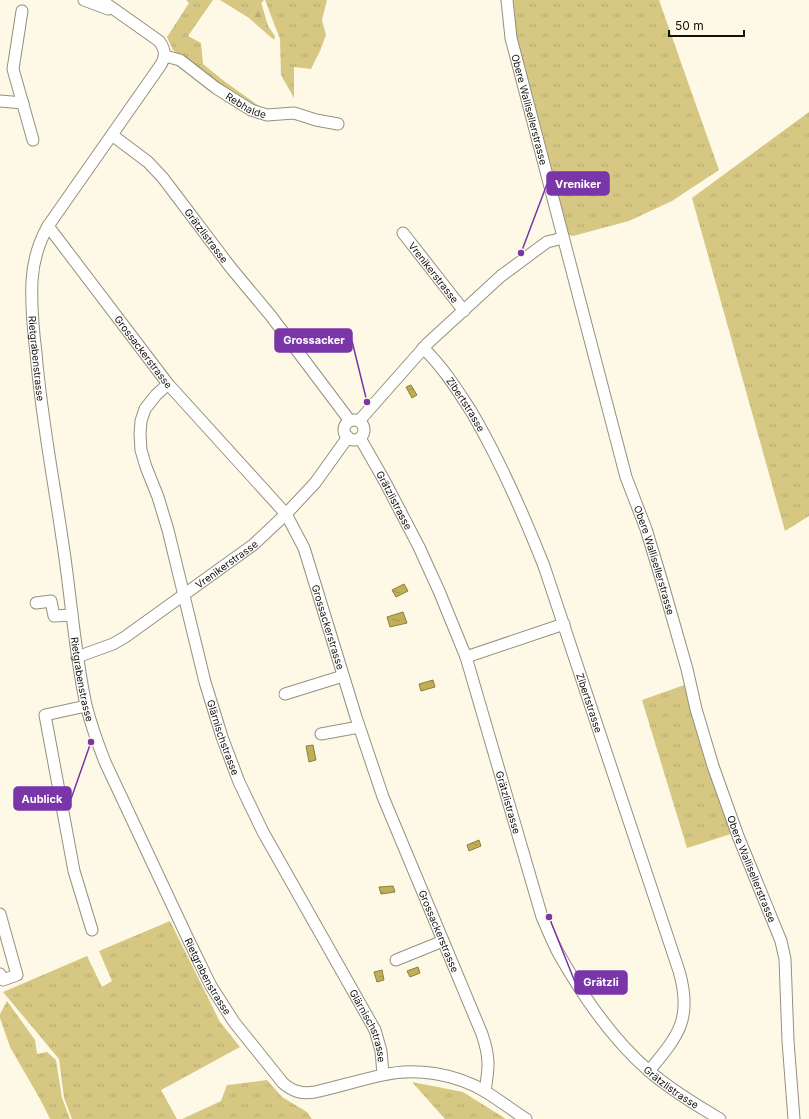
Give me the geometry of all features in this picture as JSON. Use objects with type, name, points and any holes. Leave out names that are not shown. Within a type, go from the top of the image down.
[{"type":"street","points":[[84,0],[122,15]]},
{"type":"street","points":[[101,0],[159,41],[164,48],[165,56]]},
{"type":"street","name":"Obere Wallisellerstrasse","points":[[507,0],[511,38],[626,477],[646,529],[663,585],[687,669],[696,709],[713,766],[738,836],[781,941],[785,959],[788,1041],[794,1119]]},
{"type":"street","points":[[22,10],[13,69],[33,140]]},
{"type":"street","name":"Rebhalde","points":[[165,56],[180,60],[216,88],[251,110],[263,115],[274,116],[294,113],[316,120],[338,124]]},
{"type":"street","name":"Rietgrabenstrasse","points":[[165,56],[160,66],[48,226],[41,239],[34,264],[32,282],[33,324],[38,378],[67,568],[77,657],[86,706],[105,762],[189,941],[212,986],[234,1022],[274,1073],[289,1089],[296,1092],[315,1092],[383,1074],[406,1072],[442,1075],[485,1091],[526,1119]]},
{"type":"street","points":[[0,101],[23,103]]},
{"type":"street","name":"Grätzlistrasse","points":[[112,135],[148,162],[163,178],[231,268],[355,421]]},
{"type":"street","name":"Grossackerstrasse","points":[[48,226],[168,384],[286,514],[304,548],[359,727],[383,796],[482,1034],[487,1050],[489,1067],[485,1091]]},
{"type":"street","name":"Vrenikerstrasse","points":[[403,233],[464,311]]},
{"type":"street","name":"Vrenikerstrasse","points":[[355,421],[423,348],[501,276],[547,242],[563,238]]},
{"type":"street","name":"Zibertstrasse","points":[[423,348],[438,362],[485,434],[522,511],[544,566],[564,624],[684,988],[684,1017],[679,1031],[671,1045],[650,1071]]},
{"type":"street","name":"Glärnischstrasse","points":[[168,384],[156,395],[145,409],[141,421],[140,434],[146,467],[158,497],[168,530],[209,696],[222,738],[239,782],[263,832],[375,1030],[383,1074]]},
{"type":"street","points":[[355,421],[362,424],[364,430],[360,438],[354,440],[348,437],[344,431],[347,423],[355,421]]},
{"type":"street","name":"Vrenikerstrasse","points":[[77,657],[113,644],[125,637],[253,545],[286,514],[315,483],[348,437]]},
{"type":"street","name":"Grätzlistrasse","points":[[360,438],[419,547],[466,657],[542,917],[559,955],[583,995],[616,1038],[650,1071],[688,1100],[720,1119]]},
{"type":"street","points":[[36,603],[51,601],[54,616],[72,615]]},
{"type":"street","points":[[466,657],[564,624]]},
{"type":"street","points":[[285,694],[343,676]]},
{"type":"street","points":[[86,706],[45,715],[74,871],[92,930]]},
{"type":"street","points":[[321,734],[359,727]]},
{"type":"street","points":[[0,914],[17,976],[3,980],[0,974]]},
{"type":"street","points":[[396,960],[444,941]]},
{"type":"green space","points":[[186,0],[213,0],[188,36],[201,43],[203,64],[259,106],[253,106],[211,81],[173,50],[167,37],[189,3]]},
{"type":"green space","points":[[220,0],[264,0],[249,18]]},
{"type":"green space","points":[[265,0],[327,0],[322,20],[326,35],[311,69],[294,67],[294,98],[281,75],[280,39]]},
{"type":"green space","points":[[511,0],[659,0],[719,170],[672,201],[629,221],[573,236],[567,234],[511,22]]},
{"type":"green space","points":[[261,2],[268,26],[275,36],[274,40],[249,18]]},
{"type":"green space","points":[[809,112],[809,516],[785,531],[692,198]]},
{"type":"green space","points":[[687,684],[734,833],[687,848],[642,700]]},
{"type":"green space","points":[[170,921],[220,1022],[240,1047],[161,1090],[177,1119],[72,1119],[64,1098],[59,1059],[3,992],[87,956],[102,987],[112,981],[99,951]]},
{"type":"green space","points":[[7,1001],[35,1040],[37,1054],[47,1052],[56,1060],[62,1098],[70,1119],[50,1119],[10,1047],[0,1018],[0,1014]]},
{"type":"green space","points":[[267,1080],[282,1097],[307,1112],[312,1119],[182,1119],[221,1101],[227,1085]]},
{"type":"green space","points":[[412,1082],[463,1092],[506,1119],[445,1119]]},
{"type":"water","points":[[411,385],[417,395],[412,398],[406,387]]},
{"type":"water","points":[[404,584],[408,591],[396,597],[392,590]]},
{"type":"water","points":[[403,612],[407,623],[390,627],[387,617]]},
{"type":"water","points":[[433,680],[435,687],[421,691],[419,684]]},
{"type":"water","points":[[313,745],[316,760],[309,762],[306,746]]},
{"type":"water","points":[[479,840],[481,846],[469,851],[467,845]]},
{"type":"water","points":[[393,886],[395,892],[381,894],[379,887]]},
{"type":"water","points":[[418,967],[420,973],[410,977],[407,971]]},
{"type":"water","points":[[382,970],[384,980],[377,982],[374,972]]},
{"type":"place","name":"Vreniker","points":[[521,253]]},
{"type":"place","name":"Grossacker","points":[[367,402]]},
{"type":"place","name":"Aublick","points":[[91,742]]},
{"type":"place","name":"Grätzli","points":[[549,917]]}]
